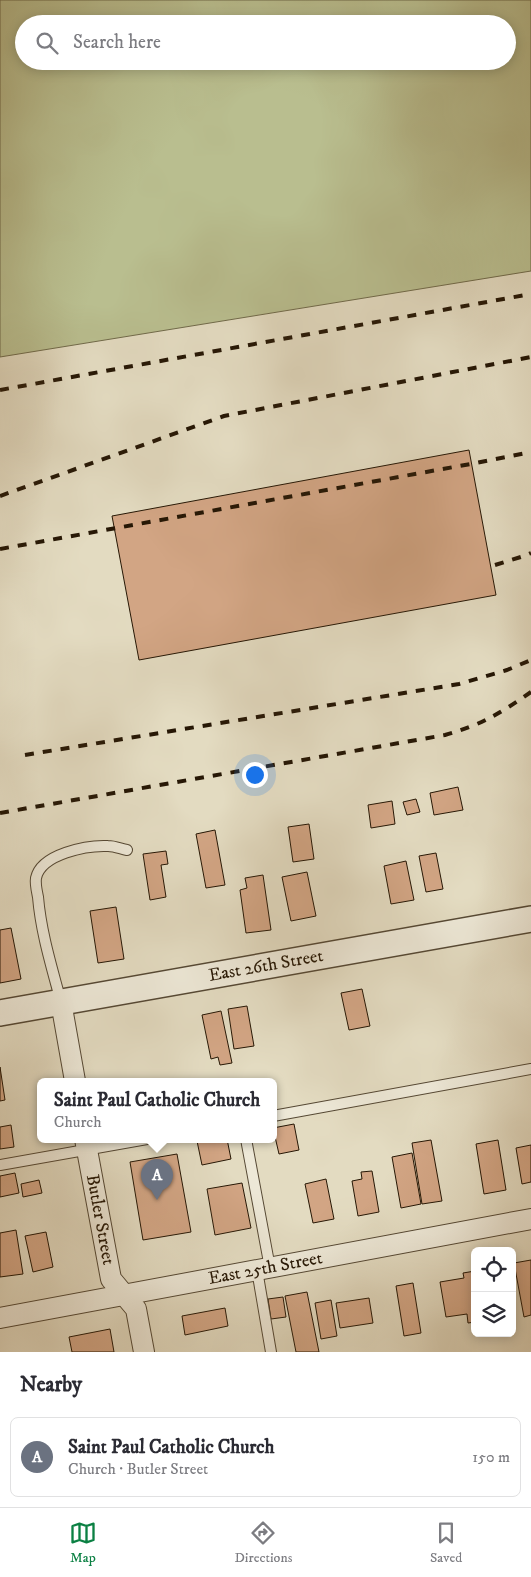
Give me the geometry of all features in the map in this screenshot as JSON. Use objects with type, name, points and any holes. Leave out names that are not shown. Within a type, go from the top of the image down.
[{"type":"street","name":"East 26th Street","points":[[0,1013],[531,919]]},
{"type":"street","points":[[61,1002],[74,1078]]},
{"type":"street","name":"Butler Street","points":[[86,1144],[111,1279],[136,1309],[144,1352]]},
{"type":"street","name":"East 25th Street","points":[[0,1318],[531,1219]]},
{"type":"lane","points":[[61,1002],[42,926],[36,879],[41,868],[56,857],[75,850],[110,846],[127,850]]},
{"type":"lane","points":[[277,1115],[531,1069]]},
{"type":"lane","points":[[247,1143],[263,1269],[270,1352]]},
{"type":"lane","points":[[0,1165],[86,1144]]},
{"type":"green space","points":[[0,0],[531,0],[531,271],[0,357]]},
{"type":"building","points":[[469,450],[496,595],[139,660],[112,516]]},
{"type":"building","points":[[458,787],[463,810],[434,815],[430,793]]},
{"type":"building","points":[[416,799],[420,812],[407,815],[403,802]]},
{"type":"building","points":[[392,801],[395,824],[371,828],[368,805]]},
{"type":"building","points":[[309,824],[314,859],[293,862],[288,827]]},
{"type":"building","points":[[215,830],[225,885],[206,888],[196,834]]},
{"type":"building","points":[[166,851],[168,864],[161,865],[166,897],[150,900],[143,854]]},
{"type":"building","points":[[436,853],[443,889],[426,892],[419,856]]},
{"type":"building","points":[[406,861],[414,900],[391,904],[384,866]]},
{"type":"building","points":[[307,872],[316,916],[291,921],[282,877]]},
{"type":"building","points":[[263,875],[271,930],[246,933],[240,890],[247,888],[245,878]]},
{"type":"building","points":[[116,907],[124,959],[98,963],[90,911]]},
{"type":"building","points":[[11,928],[21,979],[0,983],[0,930]]},
{"type":"building","points":[[362,989],[370,1026],[349,1030],[341,993]]},
{"type":"building","points":[[247,1006],[254,1046],[234,1049],[228,1009]]},
{"type":"building","points":[[221,1011],[232,1063],[220,1065],[218,1057],[211,1059],[202,1015]]},
{"type":"building","points":[[0,1067],[5,1100],[0,1101]]},
{"type":"building","points":[[294,1124],[299,1150],[279,1154],[276,1143],[277,1127]]},
{"type":"building","points":[[11,1125],[14,1147],[0,1149],[0,1127]]},
{"type":"building","points":[[431,1140],[442,1201],[422,1204],[412,1143]]},
{"type":"building","points":[[498,1140],[506,1190],[484,1194],[476,1144]]},
{"type":"building","points":[[197,1143],[228,1143],[231,1159],[202,1165]]},
{"type":"building","points":[[531,1145],[531,1182],[522,1184],[516,1148]]},
{"type":"building","points":[[412,1153],[421,1204],[401,1208],[392,1157]]},
{"type":"building","points":[[177,1154],[191,1232],[143,1240],[130,1162]]},
{"type":"building","points":[[372,1171],[379,1212],[358,1216],[352,1181],[362,1179],[361,1172]]},
{"type":"building","points":[[15,1173],[19,1193],[0,1197],[0,1176]]},
{"type":"building","points":[[326,1179],[334,1219],[313,1223],[305,1184]]},
{"type":"building","points":[[39,1180],[42,1193],[23,1197],[21,1184]]},
{"type":"building","points":[[242,1183],[251,1228],[215,1235],[207,1189]]},
{"type":"building","points":[[16,1230],[23,1274],[0,1277],[0,1233]]},
{"type":"building","points":[[46,1232],[53,1267],[33,1272],[25,1236]]},
{"type":"building","points":[[531,1260],[531,1315],[524,1317],[516,1274],[516,1263]]},
{"type":"building","points":[[471,1272],[471,1323],[468,1323],[467,1314],[446,1317],[440,1282],[464,1278],[463,1273]]},
{"type":"building","points":[[413,1283],[421,1333],[404,1336],[396,1286]]},
{"type":"building","points":[[307,1292],[319,1352],[296,1352],[285,1296]]},
{"type":"building","points":[[283,1297],[286,1317],[271,1319],[268,1299]]},
{"type":"building","points":[[369,1298],[373,1323],[340,1328],[336,1303]]},
{"type":"building","points":[[331,1300],[337,1336],[321,1339],[315,1303]]},
{"type":"building","points":[[225,1308],[228,1326],[185,1335],[182,1316]]},
{"type":"building","points":[[110,1329],[114,1352],[72,1352],[69,1337]]},
{"type":"railway","points":[[0,390],[531,294]]},
{"type":"railway","points":[[0,496],[224,416],[531,357]]},
{"type":"railway","points":[[0,549],[531,452]]},
{"type":"railway","points":[[495,565],[531,553]]},
{"type":"railway","points":[[25,755],[459,684],[507,670],[531,660]]},
{"type":"railway","points":[[0,813],[445,735],[490,718],[531,692]]},
{"type":"place","name":"Saint Paul Catholic Church","points":[[157,1200]]}]
